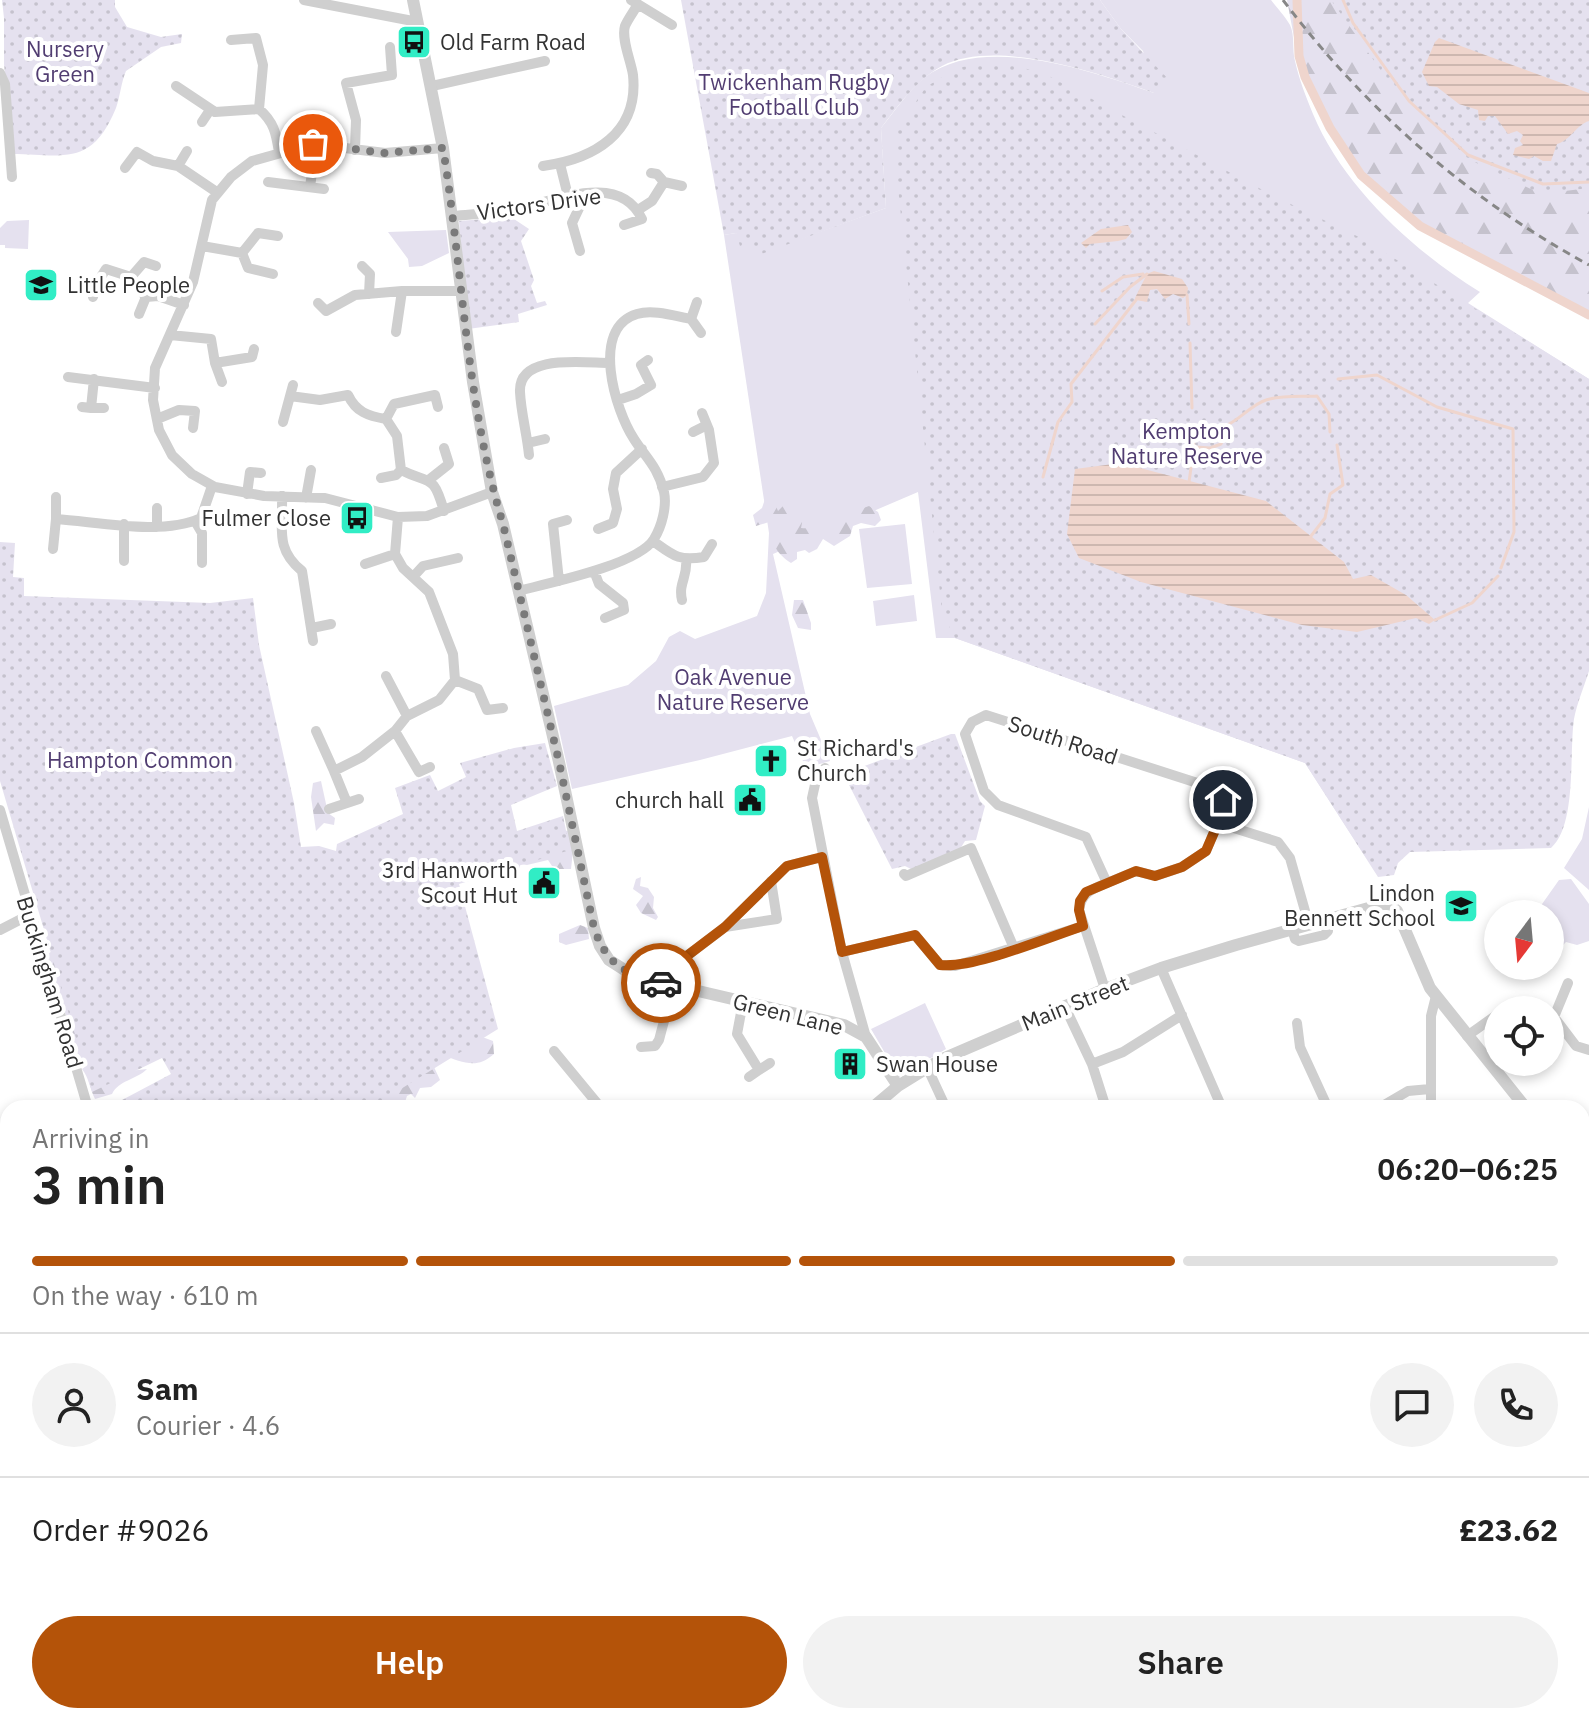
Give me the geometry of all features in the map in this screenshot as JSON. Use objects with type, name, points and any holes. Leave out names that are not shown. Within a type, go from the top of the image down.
[{"type":"street","points":[[304,0],[418,22]]},
{"type":"street","points":[[413,0],[432,86],[454,216],[461,291],[492,492],[518,591],[628,559],[653,541],[664,513],[662,487],[651,460],[634,439],[618,400],[610,363],[612,338],[623,320],[639,312],[691,319],[701,333]]},
{"type":"street","points":[[543,166],[560,164],[599,148],[621,130],[633,94],[633,75],[624,28],[634,2],[672,25]]},
{"type":"street","points":[[231,40],[256,38],[263,65],[259,109]]},
{"type":"street","points":[[355,150],[356,120],[346,83],[392,75],[390,47]]},
{"type":"street","points":[[432,86],[545,61]]},
{"type":"street","points":[[0,73],[5,84],[12,177]]},
{"type":"street","points":[[176,86],[210,110],[224,113],[259,109],[270,118],[275,128],[279,152]]},
{"type":"street","points":[[202,122],[210,110]]},
{"type":"street","points":[[443,148],[407,153],[316,144],[252,161],[231,177],[212,200],[184,305],[155,368],[153,400],[159,430],[172,455],[192,474],[212,486],[247,494],[325,498],[398,517],[427,516],[492,492]]},
{"type":"street","points":[[310,187],[316,144]]},
{"type":"street","points":[[178,166],[187,151]]},
{"type":"street","points":[[125,168],[137,152],[153,161],[178,166],[218,193]]},
{"type":"street","points":[[560,164],[568,196]]},
{"type":"street","points":[[651,173],[657,174],[664,182],[682,186]]},
{"type":"street","points":[[268,182],[324,189]]},
{"type":"street","points":[[638,210],[652,201],[664,182]]},
{"type":"street","name":"Victors Drive","points":[[454,216],[514,210],[598,192],[623,196],[638,210],[642,219],[624,225]]},
{"type":"street","points":[[580,251],[571,241],[572,223],[580,206],[581,194]]},
{"type":"street","points":[[242,253],[258,233],[278,236]]},
{"type":"street","points":[[202,246],[242,253]]},
{"type":"street","points":[[242,253],[248,268],[273,274]]},
{"type":"street","points":[[131,277],[144,262],[156,266]]},
{"type":"street","points":[[362,266],[370,274],[369,294]]},
{"type":"street","points":[[93,297],[106,269],[131,277],[146,297]]},
{"type":"street","points":[[396,332],[402,291]]},
{"type":"street","points":[[318,303],[325,315],[355,295],[461,291]]},
{"type":"street","points":[[146,297],[158,296],[184,305]]},
{"type":"street","points":[[139,314],[146,297]]},
{"type":"street","points":[[691,319],[697,302]]},
{"type":"street","points":[[170,335],[211,339],[222,382]]},
{"type":"street","points":[[215,363],[231,363],[252,357],[254,349]]},
{"type":"street","points":[[618,400],[636,394],[655,382],[641,365],[648,360]]},
{"type":"street","points":[[529,455],[520,392],[521,381],[528,372],[543,365],[610,363]]},
{"type":"street","points":[[68,377],[155,388]]},
{"type":"street","points":[[94,379],[87,407],[104,408]]},
{"type":"street","points":[[283,422],[291,390],[320,400],[348,395],[358,410],[386,419],[397,436],[401,470]]},
{"type":"street","points":[[386,419],[394,404],[434,390],[438,407]]},
{"type":"street","points":[[157,419],[179,410],[195,411],[193,428]]},
{"type":"street","points":[[662,487],[703,477],[714,463],[702,413]]},
{"type":"street","points":[[693,432],[707,425]]},
{"type":"street","points":[[528,443],[545,439]]},
{"type":"street","points":[[430,479],[449,464],[444,448]]},
{"type":"street","points":[[598,529],[613,523],[617,509],[613,489],[616,473],[642,449]]},
{"type":"street","points":[[306,498],[311,470]]},
{"type":"street","points":[[401,470],[430,479],[444,511]]},
{"type":"street","points":[[381,478],[396,475],[401,470]]},
{"type":"street","points":[[247,494],[250,472]]},
{"type":"street","points":[[56,519],[179,526],[201,518],[212,486]]},
{"type":"street","points":[[282,496],[283,549],[288,559],[302,571],[313,641]]},
{"type":"street","points":[[53,549],[56,497]]},
{"type":"street","points":[[157,508],[157,527]]},
{"type":"street","points":[[334,771],[362,757],[395,731],[407,716],[439,700],[455,680],[455,662],[445,626],[429,592],[403,568],[395,554],[398,517]]},
{"type":"street","points":[[559,581],[553,524],[567,520]]},
{"type":"street","points":[[195,521],[202,533],[202,563]]},
{"type":"street","points":[[124,524],[124,561]]},
{"type":"street","points":[[653,541],[675,557],[686,560],[709,560],[712,544]]},
{"type":"street","points":[[365,564],[395,554]]},
{"type":"street","points":[[413,577],[423,566],[458,558]]},
{"type":"street","points":[[682,600],[680,587],[687,571],[686,560]]},
{"type":"street","points":[[594,571],[599,584],[623,603],[624,610],[605,618]]},
{"type":"street","name":"Green Lane","points":[[518,591],[594,928],[609,960],[634,976],[844,1025],[866,1037],[898,1086]]},
{"type":"street","points":[[312,628],[331,624]]},
{"type":"street","points":[[386,676],[407,716]]},
{"type":"street","points":[[455,680],[478,689],[487,710],[503,708]]},
{"type":"street","name":"South Road","points":[[1107,883],[1086,837],[998,805],[987,797],[965,734],[972,722],[986,715],[1213,788],[1223,800],[1218,823]]},
{"type":"street","points":[[316,731],[347,803]]},
{"type":"street","points":[[395,731],[413,767],[419,772],[430,767]]},
{"type":"street","points":[[825,768],[816,780],[812,798],[842,952],[866,1037]]},
{"type":"street","points":[[329,809],[359,799]]},
{"type":"street","name":"Buckingham Road","points":[[0,810],[86,1100]]},
{"type":"street","points":[[1105,989],[1079,910],[1086,892],[1136,871],[1155,876],[1182,867],[1206,851],[1218,823],[1278,842],[1290,858],[1309,925]]},
{"type":"street","points":[[904,874],[906,876],[971,848],[1014,948]]},
{"type":"street","points":[[641,1047],[655,1046],[659,1040],[667,971],[725,927],[787,866],[822,857]]},
{"type":"street","points":[[725,927],[777,919],[771,881]]},
{"type":"street","name":"Main Street","points":[[881,1100],[927,1067],[1105,989],[1161,968],[1379,905],[1394,907],[1436,996]]},
{"type":"street","points":[[0,930],[31,914]]},
{"type":"street","name":"Main Street","points":[[1292,929],[1295,939],[1299,941],[1324,935],[1328,931],[1326,920]]},
{"type":"street","points":[[842,952],[915,935],[940,965],[955,966],[1083,926]]},
{"type":"street","points":[[1161,968],[1219,1100]]},
{"type":"street","points":[[1562,996],[1568,983]]},
{"type":"street","points":[[1436,996],[1519,1100]]},
{"type":"street","points":[[1431,1100],[1431,1016],[1436,996]]},
{"type":"street","points":[[743,1002],[737,1034],[759,1070]]},
{"type":"street","points":[[844,1025],[855,1003]]},
{"type":"street","points":[[1065,1007],[1092,1064],[1103,1100]]},
{"type":"street","points":[[1092,1064],[1123,1052],[1182,1015]]},
{"type":"street","points":[[1297,1023],[1300,1047],[1324,1100]]},
{"type":"street","points":[[1467,1036],[1484,1024]]},
{"type":"street","points":[[1564,1032],[1576,1046],[1589,1050]]},
{"type":"street","points":[[554,1051],[594,1100]]},
{"type":"street","points":[[749,1077],[770,1063]]},
{"type":"street","points":[[927,1067],[942,1100]]},
{"type":"street","points":[[1393,1100],[1408,1091],[1430,1089]]},
{"type":"green space","name":"Nursery Green","points":[[2,0],[115,0],[115,7],[127,27],[161,37],[182,34],[181,43],[161,47],[126,71],[116,108],[107,127],[87,148],[62,155],[12,154]]},
{"type":"green space","name":"Twickenham Rugby Football Club","points":[[681,0],[1100,0],[1121,29],[1170,81],[1154,93],[1077,68],[1019,57],[964,58],[942,66],[916,86],[881,128],[886,208],[761,254],[740,246],[736,233],[724,235]]},
{"type":"green space","name":"Kempton Nature Reserve","points":[[1100,0],[1271,0],[1292,29],[1294,57],[1313,114],[1326,141],[1362,192],[1431,258],[1480,292],[1468,303],[1589,379],[1321,760],[1365,856],[1305,763],[955,638],[936,638],[918,492],[773,554],[810,714],[830,761],[806,768],[792,736],[572,789],[554,706],[628,685],[656,661],[669,637],[680,631],[695,639],[757,616],[766,593],[769,533],[724,235],[736,233],[761,253],[886,208],[881,128],[925,77],[949,64],[977,58],[1038,60],[1100,75],[1154,93],[1143,51],[1121,29]]},
{"type":"green space","points":[[1287,0],[1362,0],[1589,121],[1589,315],[1500,271],[1422,225],[1387,198],[1355,165],[1328,126],[1305,78]]},
{"type":"green space","points":[[1331,0],[1589,0],[1589,188],[1541,194],[1464,157],[1404,103]]},
{"type":"green space","name":"Kempton Nature Reserve","points":[[990,62],[1045,74],[1272,195],[1363,239],[1589,379],[1589,671],[1574,719],[1565,823],[1551,848],[1410,852],[1398,863],[1394,875],[1378,877],[1305,763],[955,638],[942,612],[894,134],[926,87],[957,68]]},
{"type":"green space","points":[[511,217],[529,229],[521,241],[534,280],[531,286],[537,303],[545,301],[547,305],[518,314],[519,322],[468,329],[459,221]]},
{"type":"green space","points":[[29,220],[28,249],[0,245],[0,228],[7,221]]},
{"type":"green space","points":[[446,230],[449,253],[422,266],[409,267],[408,259],[388,232]]},
{"type":"green space","points":[[766,496],[772,497],[778,511],[784,505],[797,501],[803,518],[801,528],[826,524],[869,506],[878,512],[881,520],[875,526],[861,523],[853,526],[850,536],[834,546],[823,539],[817,549],[809,553],[805,550],[797,552],[797,559],[791,563],[775,546],[769,522],[756,526],[753,515],[762,508]]},
{"type":"green space","points":[[905,524],[912,584],[867,588],[859,529]]},
{"type":"green space","name":"Hampton Common","points":[[0,542],[15,543],[13,577],[24,578],[24,596],[210,603],[253,598],[259,645],[301,847],[319,846],[336,851],[337,844],[403,814],[395,788],[430,775],[438,791],[466,777],[460,763],[545,743],[557,786],[511,805],[517,831],[563,816],[570,850],[459,884],[498,1029],[383,1100],[122,1100],[171,1074],[162,1058],[92,1092],[0,781]]},
{"type":"green space","points":[[914,595],[917,621],[876,626],[873,601]]},
{"type":"green space","points":[[794,600],[803,600],[811,630],[798,628],[792,615]]},
{"type":"green space","points":[[955,734],[980,801],[985,806],[976,840],[965,841],[960,849],[913,870],[905,866],[892,869],[846,779],[835,784],[832,778]]},
{"type":"green space","points":[[321,781],[328,813],[335,818],[334,825],[324,823],[316,831],[311,797],[313,783]]},
{"type":"green space","points":[[1589,807],[1589,890],[1564,868],[1582,839]]},
{"type":"green space","points":[[560,830],[569,831],[573,851],[571,869],[554,869],[548,860],[520,864],[520,868],[516,869],[510,866],[498,875],[493,870]]},
{"type":"green space","points":[[641,877],[640,886],[648,888],[654,897],[656,920],[641,913],[636,905],[643,896],[633,889],[636,879]]},
{"type":"green space","points":[[1571,879],[1589,904],[1589,941],[1577,945],[1564,944],[1564,900],[1545,900],[1559,880]]},
{"type":"green space","points":[[580,925],[588,928],[589,939],[566,945],[559,942],[559,934]]},
{"type":"green space","points":[[55,949],[129,1071],[147,1069],[119,1086],[112,1094],[95,1099],[82,1069],[86,1066],[85,1061],[80,1060],[76,1050],[48,954]]},
{"type":"green space","points":[[925,1003],[946,1049],[899,1077],[871,1029]]},
{"type":"green space","points":[[469,1032],[493,1041],[494,1054],[475,1063],[442,1055]]},
{"type":"green space","points":[[434,1067],[440,1080],[431,1087],[420,1088],[415,1098],[411,1094],[406,1100],[378,1100],[377,1096]]},
{"type":"shaded area","points":[[1439,38],[1589,93],[1589,121],[1557,144],[1551,161],[1513,155],[1515,148],[1523,145],[1520,141],[1523,135],[1517,131],[1508,134],[1495,116],[1488,116],[1485,121],[1479,120],[1478,110],[1459,104],[1437,87],[1429,86],[1422,72]]},
{"type":"shaded area","points":[[1128,225],[1132,232],[1126,239],[1090,244],[1086,248],[1081,243],[1101,229]]},
{"type":"shaded area","points":[[1154,271],[1182,279],[1188,288],[1187,295],[1183,298],[1173,294],[1165,299],[1157,289],[1150,290],[1147,302],[1136,300],[1147,274]]},
{"type":"shaded area","points":[[1121,463],[1266,501],[1344,562],[1353,579],[1371,575],[1406,595],[1435,620],[1429,624],[1416,618],[1357,632],[1302,625],[1141,582],[1079,558],[1067,534],[1075,469]]},
{"type":"waterway","points":[[1297,0],[1299,56],[1305,77],[1330,128],[1361,175],[1420,226],[1589,315]]},
{"type":"waterway","points":[[1343,0],[1353,23],[1409,101],[1468,155],[1543,184],[1589,182]]},
{"type":"waterway","points":[[1102,291],[1123,277],[1143,274]]},
{"type":"waterway","points":[[1095,324],[1130,287],[1147,274]]},
{"type":"waterway","points":[[1187,295],[1189,324]]},
{"type":"waterway","points":[[1043,477],[1058,422],[1072,402],[1071,384],[1136,300]]},
{"type":"waterway","points":[[1190,343],[1192,408]]},
{"type":"waterway","points":[[1338,379],[1377,375],[1437,407],[1513,429],[1514,532],[1501,568]]},
{"type":"waterway","points":[[1196,447],[1210,448],[1221,444],[1229,424],[1261,402],[1278,397],[1317,396],[1329,414],[1330,432]]},
{"type":"waterway","points":[[1189,482],[1193,431]]},
{"type":"waterway","points":[[1311,536],[1325,518],[1330,494],[1343,485],[1337,445]]},
{"type":"waterway","points":[[1435,620],[1472,603],[1498,576]]},
{"type":"railway","points":[[1283,0],[1349,79],[1422,149],[1502,211],[1589,265]]},
{"type":"way so far","points":[[313,144],[385,153],[443,148],[473,382],[492,492],[503,524],[559,762],[594,928],[609,960],[634,976],[661,983]]},
{"type":"place","name":"Old Farm Road","points":[[414,42]]},
{"type":"place","name":"Little People","points":[[41,285]]},
{"type":"place","name":"Fulmer Close","points":[[357,518]]},
{"type":"place","name":"St Richard's Church","points":[[771,761]]},
{"type":"place","name":"church hall","points":[[750,800]]},
{"type":"place","name":"3rd Hanworth Scout Hut","points":[[544,883]]},
{"type":"place","name":"Lindon Bennett School","points":[[1461,906]]},
{"type":"place","name":"Swan House","points":[[850,1064]]},
{"type":"route","points":[[661,983],[667,971],[725,927],[787,866],[822,857],[842,952],[915,935],[940,965],[955,966],[1083,926],[1079,910],[1086,892],[1136,871],[1155,876],[1182,867],[1206,851],[1218,823],[1223,800]]},
{"type":"park label","name":"Oak Avenue Nature Reserve","points":[[733,690]]}]
